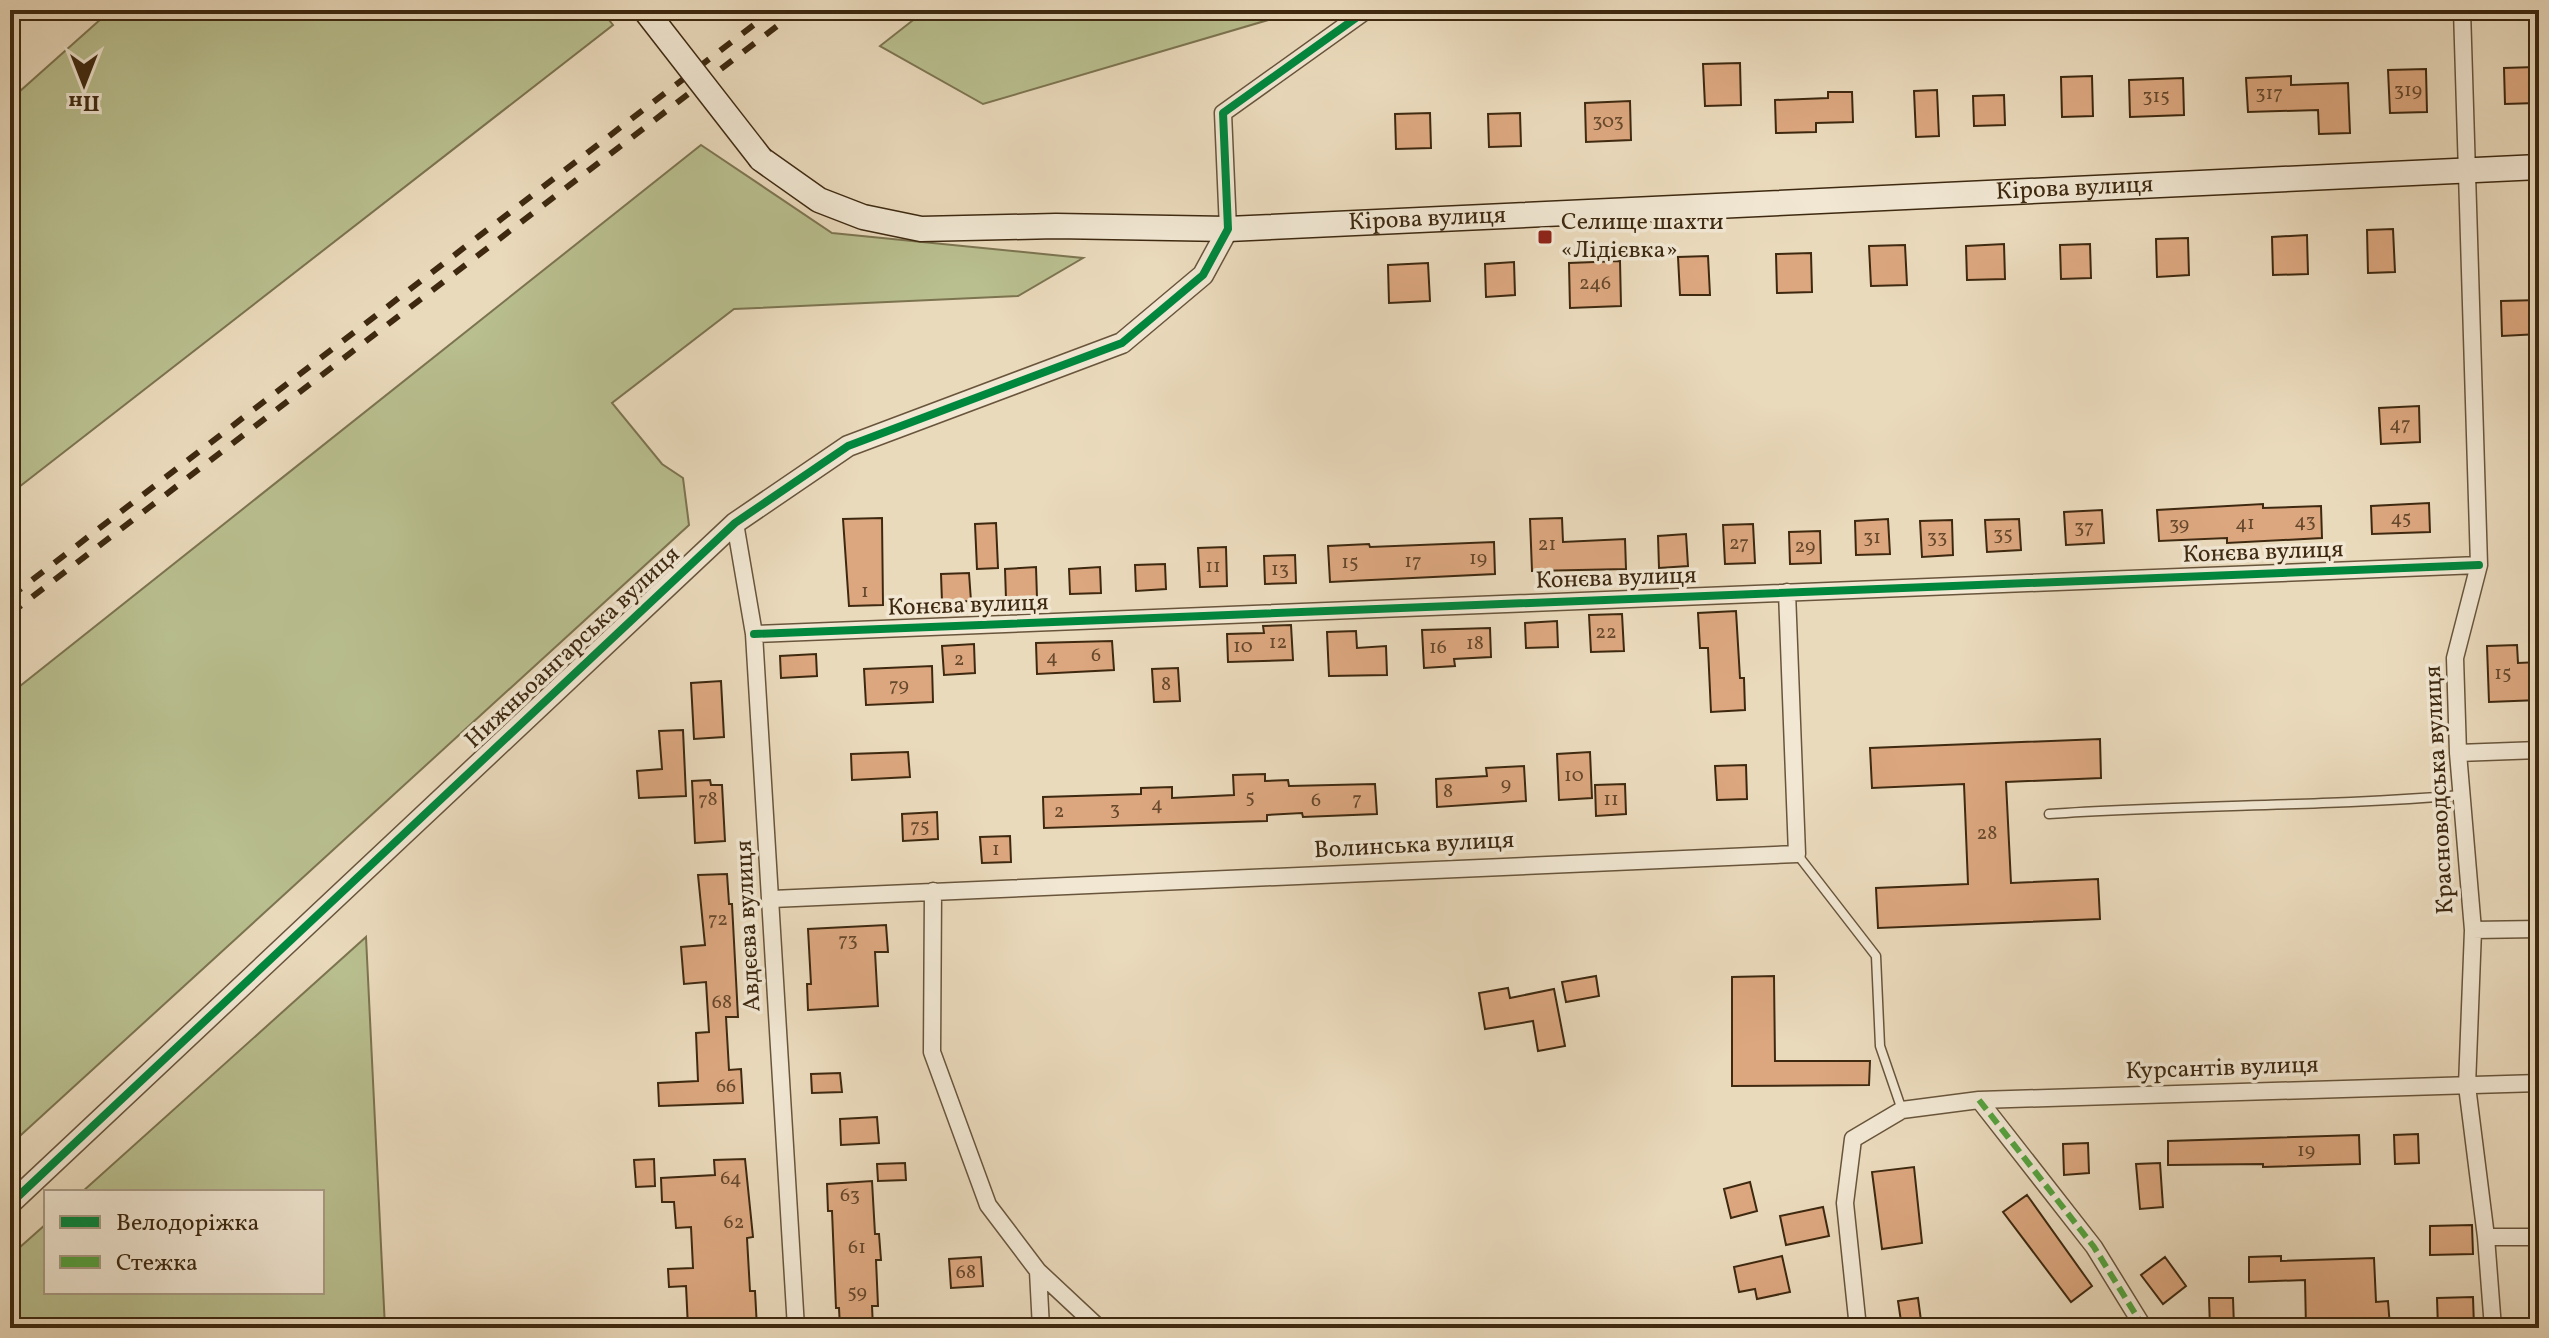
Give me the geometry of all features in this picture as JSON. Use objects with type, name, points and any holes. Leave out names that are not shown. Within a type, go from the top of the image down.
[{"type":"main road","name":"Кірова вулиця","points":[[645,10],[761,159],[819,200],[863,217],[921,229],[1056,226],[1228,229],[2539,167]]},
{"type":"street","points":[[1228,229],[1223,113],[1367,10]]},
{"type":"street","name":"Красноводська вулиця","points":[[2462,10],[2479,565],[2455,658],[2458,753],[2473,930],[2467,1086],[2486,1237],[2493,1328]]},
{"type":"street","name":"Нижньоангарська вулиця","points":[[10,1204],[735,523],[848,446],[1122,343],[1203,275],[1228,229]]},
{"type":"street","name":"Авдєєва вулиця","points":[[735,523],[754,634],[796,1328]]},
{"type":"street","name":"Конєва вулиця","points":[[754,634],[2479,565]]},
{"type":"street","points":[[1787,592],[1797,854]]},
{"type":"street","points":[[2458,753],[2539,750]]},
{"type":"street","name":"Волинська вулиця","points":[[772,899],[1797,854]]},
{"type":"street","points":[[933,891],[932,1052],[988,1205],[1038,1271],[1099,1328]]},
{"type":"street","points":[[2473,930],[2539,929]]},
{"type":"street","name":"Курсантів вулиця","points":[[1858,1328],[1845,1203],[1853,1139],[1902,1110],[1979,1100],[2539,1083]]},
{"type":"street","points":[[1979,1100],[2094,1247],[2144,1328]]},
{"type":"street","points":[[2486,1237],[2539,1237]]},
{"type":"street","points":[[1038,1271],[1041,1328]]},
{"type":"lane","points":[[2049,814],[2461,795]]},
{"type":"lane","points":[[1797,854],[1876,956],[1880,1046],[1902,1110]]},
{"type":"green space","points":[[111,10],[601,10],[613,25],[10,494],[10,100]]},
{"type":"green space","points":[[926,10],[1302,10],[983,104],[880,46]]},
{"type":"green space","points":[[701,145],[832,233],[1083,258],[1018,296],[734,309],[612,403],[662,464],[683,478],[689,525],[10,1145],[10,694]]},
{"type":"green space","points":[[366,937],[385,1328],[10,1328],[10,1256],[44,1226],[44,1294],[324,1294],[324,1190],[84,1190]]},
{"type":"building","points":[[1740,63],[1741,105],[1705,106],[1703,64]]},
{"type":"building","points":[[2535,67],[2536,103],[2505,104],[2504,68]]},
{"type":"building","points":[[2426,69],[2427,112],[2390,113],[2388,70]]},
{"type":"building","points":[[2092,76],[2093,116],[2062,117],[2061,77]]},
{"type":"building","points":[[2291,76],[2291,85],[2348,83],[2350,133],[2319,134],[2318,110],[2248,112],[2246,78]]},
{"type":"building","points":[[2183,78],[2184,115],[2130,117],[2129,80]]},
{"type":"building","points":[[1937,90],[1939,136],[1916,137],[1914,91]]},
{"type":"building","points":[[1828,92],[1852,92],[1853,122],[1816,123],[1816,132],[1776,133],[1775,100],[1828,98]]},
{"type":"building","points":[[2004,95],[2005,125],[1974,126],[1973,96]]},
{"type":"building","points":[[1630,101],[1631,140],[1586,142],[1585,103]]},
{"type":"building","points":[[1430,113],[1431,148],[1396,149],[1395,114]]},
{"type":"building","points":[[1520,113],[1521,146],[1489,147],[1488,114]]},
{"type":"building","points":[[2393,229],[2395,272],[2368,273],[2367,230]]},
{"type":"building","points":[[2307,235],[2308,274],[2273,275],[2272,237]]},
{"type":"building","points":[[2188,238],[2189,275],[2157,277],[2156,239]]},
{"type":"building","points":[[2004,244],[2005,279],[1967,280],[1966,246]]},
{"type":"building","points":[[2090,244],[2091,278],[2061,279],[2060,245]]},
{"type":"building","points":[[1905,245],[1907,285],[1871,286],[1869,246]]},
{"type":"building","points":[[1811,253],[1812,292],[1777,293],[1776,254]]},
{"type":"building","points":[[1708,256],[1710,295],[1680,295],[1678,257]]},
{"type":"building","points":[[1620,261],[1621,306],[1570,308],[1569,263]]},
{"type":"building","points":[[1514,262],[1515,295],[1486,297],[1485,264]]},
{"type":"building","points":[[1428,263],[1430,301],[1389,303],[1388,265]]},
{"type":"building","points":[[2539,300],[2539,334],[2502,336],[2501,301]]},
{"type":"building","points":[[2419,406],[2420,442],[2381,444],[2379,408]]},
{"type":"building","points":[[2429,503],[2430,532],[2372,534],[2371,506]]},
{"type":"building","points":[[2263,504],[2263,508],[2321,506],[2322,538],[2227,543],[2227,538],[2159,541],[2157,510]]},
{"type":"building","points":[[2102,510],[2104,543],[2066,545],[2064,512]]},
{"type":"building","points":[[882,518],[883,605],[849,606],[843,519]]},
{"type":"building","points":[[1562,518],[1563,542],[1625,539],[1626,569],[1532,571],[1530,519]]},
{"type":"building","points":[[1888,519],[1890,554],[1856,555],[1855,521]]},
{"type":"building","points":[[2019,519],[2021,550],[1987,552],[1985,520]]},
{"type":"building","points":[[1952,520],[1953,555],[1922,557],[1920,521]]},
{"type":"building","points":[[996,523],[998,568],[977,569],[975,524]]},
{"type":"building","points":[[1753,524],[1755,563],[1725,564],[1723,525]]},
{"type":"building","points":[[1820,531],[1821,563],[1790,564],[1789,532]]},
{"type":"building","points":[[1686,534],[1688,566],[1659,568],[1658,536]]},
{"type":"building","points":[[1494,542],[1495,574],[1330,582],[1328,546]]},
{"type":"building","points":[[1226,547],[1227,586],[1200,587],[1198,548]]},
{"type":"building","points":[[1295,555],[1296,583],[1265,584],[1264,556]]},
{"type":"building","points":[[1165,564],[1166,589],[1136,591],[1135,565]]},
{"type":"building","points":[[1036,567],[1037,598],[1006,599],[1005,569]]},
{"type":"building","points":[[1100,567],[1101,593],[1070,594],[1069,569]]},
{"type":"building","points":[[969,573],[971,601],[942,602],[941,574]]},
{"type":"building","points":[[1736,611],[1745,710],[1711,712],[1708,648],[1700,648],[1698,613]]},
{"type":"building","points":[[1622,614],[1624,651],[1591,652],[1589,615]]},
{"type":"building","points":[[1557,621],[1558,647],[1526,648],[1525,623]]},
{"type":"building","points":[[1291,625],[1293,660],[1228,662],[1227,634],[1264,633],[1263,626]]},
{"type":"building","points":[[1490,628],[1491,657],[1454,659],[1455,666],[1424,668],[1422,630]]},
{"type":"building","points":[[1356,631],[1357,648],[1386,646],[1387,675],[1329,676],[1327,632]]},
{"type":"building","points":[[1112,641],[1114,670],[1037,674],[1036,643]]},
{"type":"building","points":[[974,644],[975,673],[944,675],[942,646]]},
{"type":"building","points":[[2517,645],[2518,663],[2539,662],[2539,700],[2489,702],[2487,646]]},
{"type":"building","points":[[816,654],[817,676],[781,678],[780,656]]},
{"type":"building","points":[[932,666],[933,702],[866,705],[864,669]]},
{"type":"building","points":[[1178,668],[1180,701],[1154,702],[1152,669]]},
{"type":"building","points":[[721,681],[724,737],[694,739],[691,683]]},
{"type":"building","points":[[683,730],[686,796],[639,798],[637,771],[662,769],[659,731]]},
{"type":"building","points":[[2100,739],[2101,778],[2006,782],[2011,883],[2098,879],[2100,919],[1878,928],[1876,888],[1968,884],[1964,784],[1872,788],[1870,748]]},
{"type":"building","points":[[908,752],[910,777],[852,780],[851,754]]},
{"type":"building","points":[[1590,752],[1592,798],[1559,800],[1557,754]]},
{"type":"building","points":[[1746,765],[1747,799],[1717,800],[1715,766]]},
{"type":"building","points":[[1524,766],[1526,801],[1437,807],[1436,779],[1487,776],[1486,768]]},
{"type":"building","points":[[1265,774],[1265,781],[1288,780],[1289,786],[1375,784],[1377,814],[1303,817],[1302,813],[1267,815],[1267,821],[1044,828],[1043,797],[1141,794],[1141,788],[1172,787],[1172,798],[1234,795],[1233,775]]},
{"type":"building","points":[[710,780],[711,785],[722,785],[725,841],[695,843],[692,781]]},
{"type":"building","points":[[1625,784],[1626,814],[1596,816],[1595,785]]},
{"type":"building","points":[[937,812],[938,839],[903,841],[902,814]]},
{"type":"building","points":[[1010,836],[1011,862],[982,863],[980,837]]},
{"type":"building","points":[[727,874],[729,904],[732,904],[738,1017],[726,1017],[729,1070],[741,1069],[743,1103],[659,1106],[658,1083],[698,1081],[696,1033],[709,1032],[706,982],[684,984],[681,947],[705,945],[698,875]]},
{"type":"building","points":[[886,925],[888,952],[875,952],[878,1006],[808,1010],[807,984],[811,984],[808,929]]},
{"type":"building","points":[[1596,976],[1599,996],[1566,1002],[1562,982]]},
{"type":"building","points":[[1774,976],[1775,1061],[1870,1061],[1869,1085],[1732,1086],[1732,977]]},
{"type":"building","points":[[1508,988],[1510,998],[1554,989],[1565,1046],[1538,1051],[1533,1021],[1485,1029],[1479,993]]},
{"type":"building","points":[[840,1073],[842,1092],[812,1093],[811,1074]]},
{"type":"building","points":[[877,1117],[879,1143],[841,1145],[840,1119]]},
{"type":"building","points":[[2418,1134],[2419,1163],[2395,1164],[2394,1135]]},
{"type":"building","points":[[2359,1135],[2360,1164],[2263,1167],[2263,1164],[2168,1165],[2168,1141]]},
{"type":"building","points":[[2088,1143],[2089,1173],[2064,1175],[2063,1144]]},
{"type":"building","points":[[654,1159],[655,1186],[636,1187],[634,1160]]},
{"type":"building","points":[[745,1159],[753,1237],[747,1238],[750,1291],[755,1291],[757,1328],[688,1328],[686,1286],[669,1287],[668,1269],[693,1268],[691,1227],[676,1228],[674,1202],[662,1202],[661,1178],[715,1175],[714,1160]]},
{"type":"building","points":[[905,1163],[906,1180],[878,1181],[877,1164]]},
{"type":"building","points":[[2160,1163],[2163,1207],[2140,1209],[2136,1164]]},
{"type":"building","points":[[1914,1167],[1922,1243],[1882,1249],[1872,1172]]},
{"type":"building","points":[[872,1181],[875,1234],[879,1234],[881,1260],[876,1260],[878,1306],[872,1306],[873,1328],[840,1328],[839,1308],[836,1308],[832,1211],[828,1211],[827,1184]]},
{"type":"building","points":[[1750,1182],[1757,1211],[1731,1218],[1724,1189]]},
{"type":"building","points":[[2027,1195],[2092,1286],[2071,1302],[2003,1212]]},
{"type":"building","points":[[1823,1207],[1829,1236],[1786,1245],[1780,1216]]},
{"type":"building","points":[[2472,1225],[2473,1254],[2430,1255],[2430,1226]]},
{"type":"building","points":[[1782,1256],[1790,1292],[1757,1299],[1755,1289],[1739,1292],[1734,1267]]},
{"type":"building","points":[[2281,1256],[2281,1261],[2374,1258],[2376,1302],[2388,1301],[2390,1327],[2306,1328],[2305,1280],[2249,1282],[2249,1257]]},
{"type":"building","points":[[981,1257],[983,1286],[951,1288],[949,1259]]},
{"type":"building","points":[[2165,1257],[2186,1286],[2163,1304],[2141,1275]]},
{"type":"building","points":[[2473,1297],[2474,1327],[2438,1328],[2437,1298]]},
{"type":"building","points":[[1918,1298],[1922,1328],[1902,1328],[1898,1301]]},
{"type":"building","points":[[2209,1298],[2233,1298],[2234,1327],[2210,1328]]},
{"type":"railway","points":[[10,597],[773,10]]},
{"type":"railway","points":[[10,614],[798,10]]},
{"type":"marked path","points":[[1979,1100],[2094,1247],[2144,1328]]},
{"type":"cycle path","points":[[10,1204],[735,523],[848,446],[1122,343],[1203,275],[1228,229],[1223,113],[1367,10]]},
{"type":"cycle path","points":[[754,634],[2479,565]]},
{"type":"place","name":"Селище шахти «Лідієвка»","points":[[1545,237]]}]
